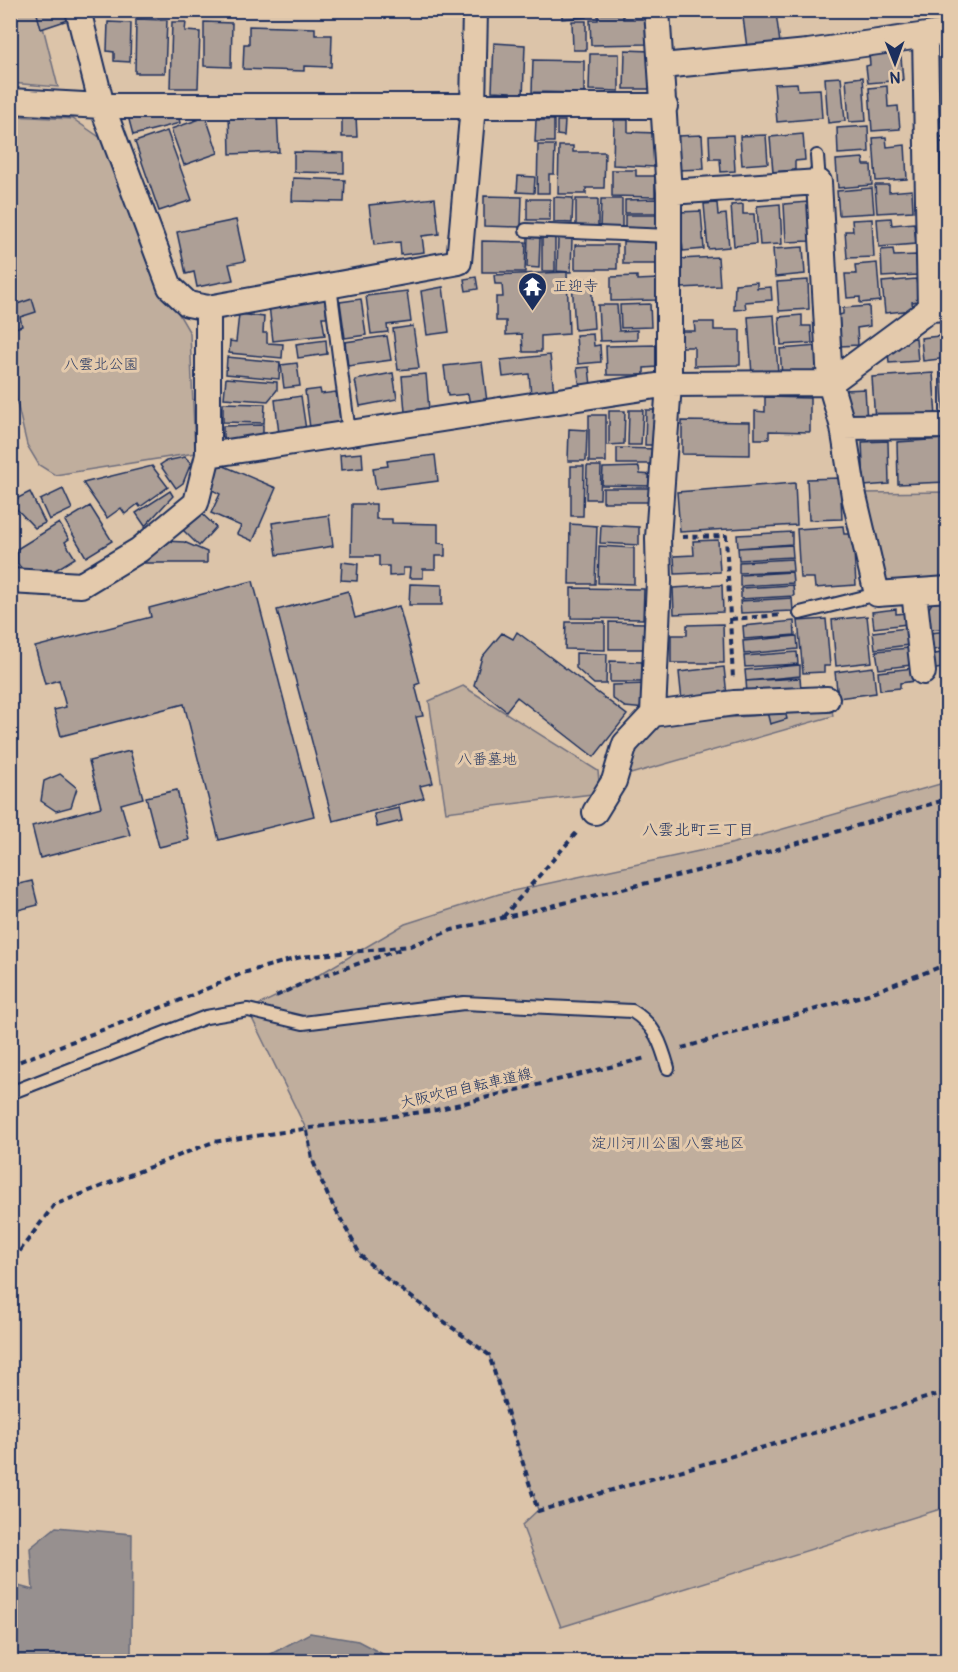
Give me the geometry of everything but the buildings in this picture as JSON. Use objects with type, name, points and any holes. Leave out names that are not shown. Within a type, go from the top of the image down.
[{"type":"street","points":[[78,10],[102,106],[170,287],[188,304],[208,308],[459,262],[472,106],[475,10]]},
{"type":"street","points":[[653,714],[659,581],[658,538],[669,384],[669,192],[657,10]]},
{"type":"street","points":[[208,455],[669,384],[830,383],[939,309],[936,34],[808,52],[662,66]]},
{"type":"street","points":[[10,101],[102,106],[665,106]]},
{"type":"street","points":[[669,192],[819,182],[830,383],[843,427],[854,496],[877,594],[948,589]]},
{"type":"street","points":[[10,581],[81,585],[139,550],[196,503],[208,455],[208,308]]},
{"type":"street","points":[[843,427],[948,426]]},
{"type":"street","points":[[914,592],[923,672]]},
{"type":"street","points":[[595,812],[614,781],[625,744],[653,714],[734,703],[827,699]]},
{"type":"lane","points":[[817,156],[819,182]]},
{"type":"lane","points":[[526,230],[669,236]]},
{"type":"lane","points":[[330,286],[349,433]]},
{"type":"lane","points":[[800,613],[877,594]]},
{"type":"lane","points":[[10,1093],[206,1017],[248,1010],[303,1023],[465,1003],[632,1011],[647,1020],[656,1031],[668,1068]]},
{"type":"path","points":[[658,538],[726,536],[734,703]]},
{"type":"path","points":[[731,619],[800,613]]},
{"type":"path","points":[[248,1010],[310,980],[452,930],[730,863],[948,800]]},
{"type":"path","points":[[503,918],[595,812]]},
{"type":"path","name":"大阪吹田自転車道線","points":[[10,1255],[19,1252],[54,1205],[213,1142],[307,1131],[436,1110],[664,1053],[868,994],[948,964]]},
{"type":"path","points":[[307,1131],[312,1159],[328,1196],[361,1256],[387,1280],[489,1355],[538,1511],[824,1430],[948,1390]]},
{"type":"green space","points":[[10,11],[39,11],[58,87],[11,83]]},
{"type":"green space","name":"八雲北公園","points":[[10,116],[73,119],[108,143],[163,287],[190,333],[195,453],[55,475],[39,465],[27,445],[11,378]]},
{"type":"green space","points":[[947,492],[947,587],[882,583],[862,493]]},
{"type":"green space","name":"八番墓地","points":[[463,686],[598,771],[600,793],[446,812],[429,701]]},
{"type":"green space","points":[[832,710],[833,716],[627,775],[626,762],[657,723]]},
{"type":"green space","name":"淀川河川公園 八雲地区","points":[[947,782],[947,1507],[561,1627],[522,1525],[538,1510],[489,1355],[387,1279],[361,1256],[328,1196],[312,1159],[307,1131],[248,1010],[310,980],[405,924],[499,894],[727,845]]},
{"type":"shaded area","points":[[56,1527],[132,1534],[131,1661],[11,1661],[11,1584],[33,1590],[30,1548]]},
{"type":"shaded area","points":[[310,1633],[358,1641],[396,1661],[258,1661]]},
{"type":"shaded area","points":[[683,1655],[737,1655],[749,1661],[655,1661]]},
{"type":"place","name":"正迎寺","points":[[532,312]]},
{"type":"district","name":"八雲北町三丁目","points":[[698,829]]}]
